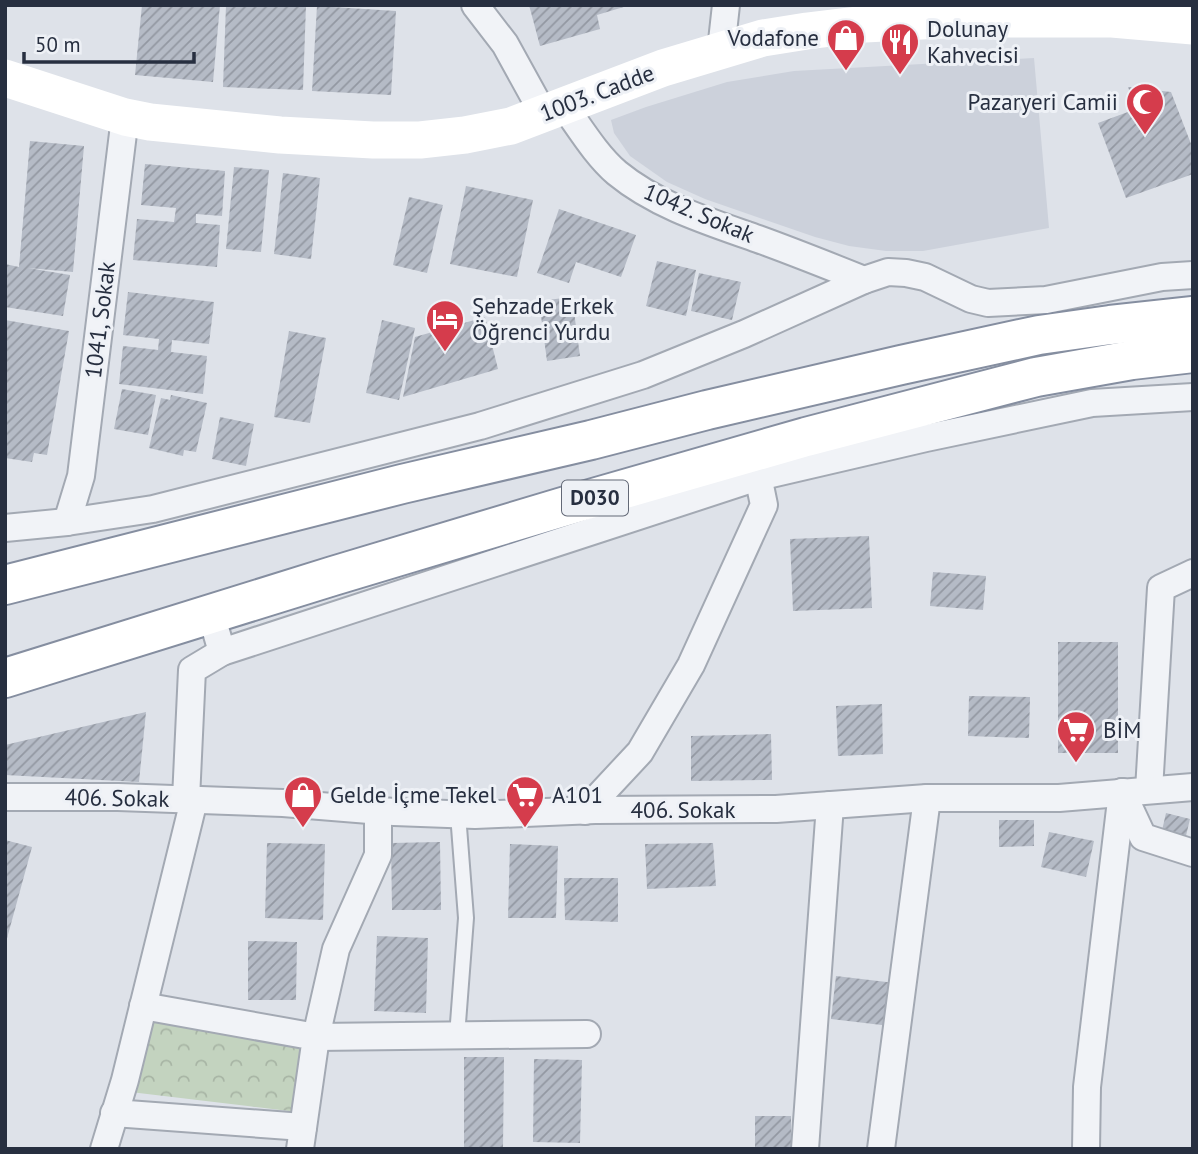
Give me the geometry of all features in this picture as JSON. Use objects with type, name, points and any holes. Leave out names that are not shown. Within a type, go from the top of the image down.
[{"type":"highway","name":"D030","points":[[5,585],[402,484],[901,365],[1039,335],[1193,316]]},
{"type":"highway","name":"D030","points":[[5,678],[525,519],[756,465],[806,437],[1036,377],[1132,360],[1193,353]]},
{"type":"main road","name":"1003. Cadde","points":[[5,78],[125,117],[150,122],[280,135],[420,140],[511,126],[663,68],[763,38],[807,30],[1060,12],[1193,26]]},
{"type":"street","name":"1042. Sokak","points":[[475,5],[553,109],[615,172],[633,185],[661,201],[720,226],[864,280]]},
{"type":"street","points":[[721,50],[726,5]]},
{"type":"street","name":"1041, Sokak","points":[[67,522],[81,476],[125,117]]},
{"type":"street","points":[[5,527],[67,522],[165,506],[480,426],[643,375],[888,272],[925,277],[971,299],[988,303],[1046,300],[1162,277],[1193,275]]},
{"type":"street","points":[[104,1149],[125,1080],[190,799],[192,670],[222,652],[756,465],[926,438],[1092,403],[1193,397]]},
{"type":"street","points":[[585,811],[640,752],[691,665],[764,505],[756,465]]},
{"type":"street","points":[[1149,790],[1161,588],[1193,573]]},
{"type":"street","points":[[211,614],[222,652]]},
{"type":"street","name":"406. Sokak","points":[[5,797],[190,799],[458,814],[776,809],[927,798],[1059,798],[1193,787]]},
{"type":"street","points":[[1122,792],[1143,837],[1193,853]]},
{"type":"street","points":[[1086,1149],[1087,1087],[1122,792]]},
{"type":"street","points":[[881,1149],[927,798]]},
{"type":"street","points":[[805,1149],[830,805]]},
{"type":"street","points":[[114,1113],[302,1138],[316,1037],[337,949],[378,855],[378,811]]},
{"type":"street","points":[[143,1006],[316,1037],[587,1034]]},
{"type":"lane","points":[[457,1036],[466,918],[458,814]]},
{"type":"shaded area","points":[[1034,58],[1049,228],[923,251],[886,251],[849,246],[705,199],[667,182],[630,156],[614,133],[611,120],[727,82],[794,71]]},
{"type":"green space","points":[[143,1006],[316,1037],[305,1113],[122,1091]]},
{"type":"building","points":[[142,5],[220,5],[213,82],[135,75]]},
{"type":"building","points":[[226,5],[306,5],[303,90],[223,87]]},
{"type":"building","points":[[529,5],[627,6],[597,15],[600,29],[540,46]]},
{"type":"building","points":[[317,6],[396,11],[391,95],[312,91]]},
{"type":"building","name":"Pazaryeri Camii","points":[[1128,87],[1171,92],[1193,149],[1193,174],[1126,198],[1098,123],[1136,109]]},
{"type":"building","points":[[30,141],[84,146],[73,272],[28,268],[70,275],[63,316],[5,307],[5,264],[19,267]]},
{"type":"building","points":[[145,164],[225,171],[222,216],[196,214],[196,223],[220,225],[217,267],[133,260],[137,219],[174,222],[176,208],[141,205]]},
{"type":"building","points":[[234,167],[269,170],[261,252],[226,249]]},
{"type":"building","points":[[283,173],[320,178],[311,259],[274,254]]},
{"type":"building","points":[[466,186],[533,200],[517,277],[450,264]]},
{"type":"building","points":[[409,197],[443,205],[427,273],[393,265]]},
{"type":"building","points":[[559,209],[636,235],[621,277],[576,262],[569,283],[537,273]]},
{"type":"building","points":[[657,261],[696,270],[686,316],[646,306]]},
{"type":"building","points":[[699,273],[741,282],[732,320],[691,311]]},
{"type":"building","points":[[128,292],[214,302],[209,344],[172,340],[171,352],[207,356],[203,394],[119,384],[123,346],[158,350],[159,339],[123,335]]},
{"type":"building","points":[[572,297],[580,356],[547,361],[539,301]]},
{"type":"building","points":[[485,317],[498,369],[403,397],[415,337]]},
{"type":"building","points":[[5,320],[69,331],[47,455],[34,453],[32,462],[5,458]]},
{"type":"building","points":[[382,320],[415,328],[399,400],[366,393]]},
{"type":"building","points":[[289,331],[326,338],[310,423],[274,417]]},
{"type":"building","points":[[122,389],[156,395],[148,435],[114,429]]},
{"type":"building","points":[[171,395],[207,403],[196,452],[184,450],[183,456],[149,448],[161,398],[170,400]]},
{"type":"building","points":[[220,417],[254,424],[246,466],[212,459]]},
{"type":"building","points":[[869,536],[872,608],[793,611],[790,539]]},
{"type":"building","points":[[933,572],[986,576],[983,610],[930,606]]},
{"type":"building","points":[[1058,642],[1118,642],[1118,753],[1058,753]]},
{"type":"building","points":[[969,696],[1030,697],[1029,738],[968,736]]},
{"type":"building","points":[[882,704],[883,754],[838,756],[836,706]]},
{"type":"building","points":[[146,712],[139,782],[5,775],[5,745]]},
{"type":"building","points":[[771,734],[772,780],[691,781],[691,736]]},
{"type":"building","points":[[1166,813],[1190,819],[1185,840],[1161,835]]},
{"type":"building","points":[[999,820],[1034,820],[1034,846],[999,847]]},
{"type":"building","points":[[1049,832],[1094,841],[1086,877],[1041,867]]},
{"type":"building","points":[[5,840],[32,847],[6,942],[5,942]]},
{"type":"building","points":[[440,842],[441,910],[392,910],[391,843]]},
{"type":"building","points":[[267,843],[325,844],[323,920],[265,918]]},
{"type":"building","points":[[713,843],[716,886],[647,889],[645,844]]},
{"type":"building","points":[[510,844],[558,846],[556,918],[508,918]]},
{"type":"building","points":[[564,878],[618,878],[618,922],[565,920]]},
{"type":"building","points":[[377,936],[428,938],[426,1013],[374,1011]]},
{"type":"building","points":[[248,941],[297,942],[296,1000],[248,1000]]},
{"type":"building","points":[[836,976],[895,983],[890,1026],[831,1019]]},
{"type":"building","points":[[464,1057],[504,1057],[503,1148],[464,1147]]},
{"type":"building","points":[[534,1059],[582,1060],[580,1143],[533,1142]]},
{"type":"building","points":[[755,1116],[791,1116],[791,1149],[755,1149]]},
{"type":"place","name":"Vodafone","points":[[846,72]]},
{"type":"place","name":"Dolunay Kahvecisi","points":[[900,76]]},
{"type":"place","name":"Pazaryeri Camii","points":[[1145,136]]},
{"type":"place","name":"Şehzade Erkek Öğrenci Yurdu","points":[[445,353]]},
{"type":"place","name":"BİM","points":[[1076,764]]},
{"type":"place","name":"Gelde İçme Tekel","points":[[303,829]]},
{"type":"place","name":"A101","points":[[525,829]]}]
